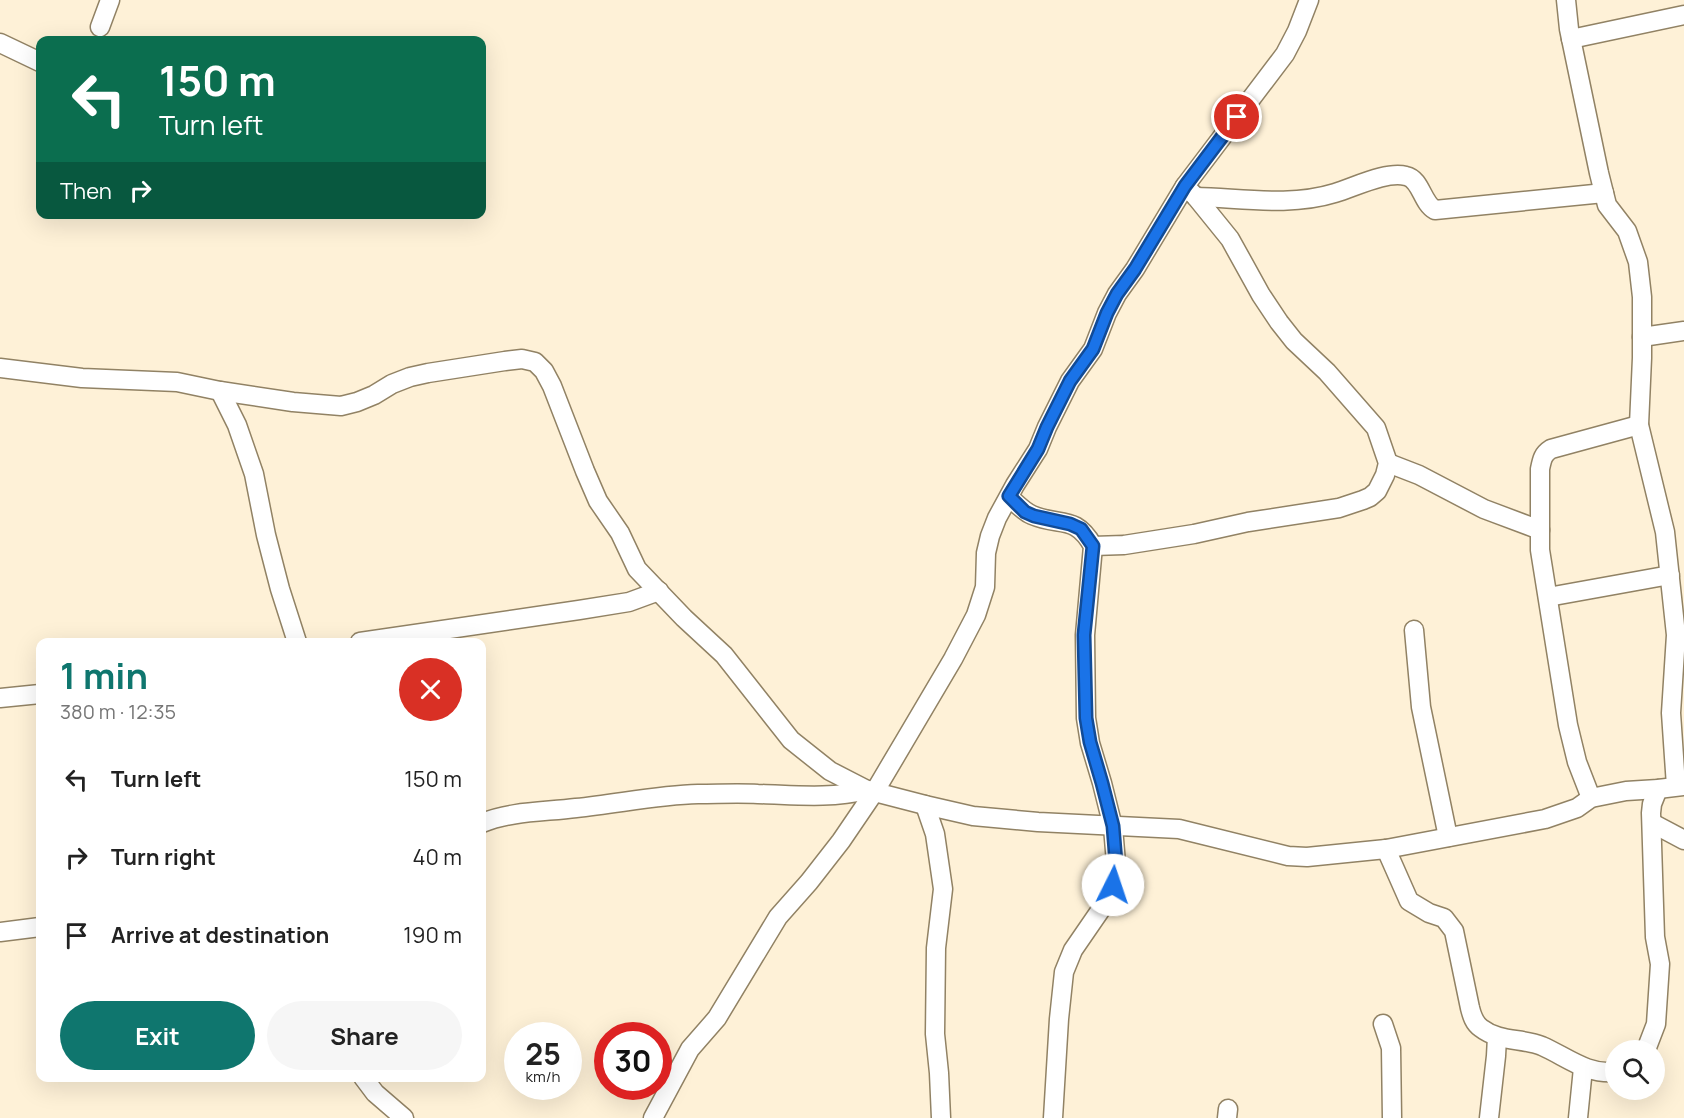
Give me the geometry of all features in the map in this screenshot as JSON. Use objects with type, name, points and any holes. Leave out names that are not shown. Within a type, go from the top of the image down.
[{"type":"street","points":[[100,27],[110,0]]},
{"type":"street","points":[[654,1118],[690,1049],[717,1018],[777,918],[841,841],[953,659],[976,615],[985,587],[986,553],[997,518],[1038,449],[1070,381],[1093,349],[1117,294],[1190,192],[1251,98],[1285,54],[1309,0]]},
{"type":"street","points":[[1566,0],[1571,39],[1607,205],[1627,231],[1638,262],[1642,297],[1639,425],[1665,532],[1680,634],[1671,713],[1673,787]]},
{"type":"street","points":[[1571,39],[1684,15]]},
{"type":"street","points":[[0,43],[36,60]]},
{"type":"street","points":[[1190,192],[1266,201],[1302,200],[1332,194],[1389,175],[1413,179],[1431,209],[1435,210],[1604,193]]},
{"type":"street","points":[[1093,546],[1124,546],[1248,522],[1339,508],[1363,500],[1377,491],[1385,475],[1388,463],[1376,428],[1279,322],[1230,239],[1190,192]]},
{"type":"street","points":[[1642,337],[1684,331]]},
{"type":"street","points":[[0,368],[82,378],[177,382],[293,402],[340,406],[357,402],[410,377],[505,361],[522,359],[535,362],[544,371],[552,386],[598,501],[620,533],[637,569],[684,618],[724,655],[791,741],[830,771],[871,790],[925,805],[973,816],[1179,829],[1288,856],[1306,857],[1386,849],[1545,819],[1577,808],[1591,798],[1626,791],[1673,787]]},
{"type":"street","points":[[220,391],[237,425],[254,474],[266,535],[296,638]]},
{"type":"street","points":[[1591,798],[1577,762],[1568,725],[1540,550],[1540,469],[1542,458],[1551,449],[1639,425]]},
{"type":"street","points":[[1388,463],[1419,475],[1484,510],[1540,530]]},
{"type":"street","points":[[1009,496],[1025,512],[1081,529],[1093,546],[1084,635],[1086,718],[1090,742],[1113,826],[1116,863],[1113,885],[1106,902],[1072,950],[1064,972],[1053,1118]]},
{"type":"street","points":[[1548,597],[1670,575]]},
{"type":"street","points":[[629,602],[658,591]]},
{"type":"street","points":[[387,638],[629,602],[672,604]]},
{"type":"street","points":[[1414,630],[1421,707],[1448,837]]},
{"type":"street","points":[[0,698],[36,694]]},
{"type":"street","points":[[1650,1040],[1656,1024],[1660,964],[1655,937],[1650,813],[1652,804],[1673,787]]},
{"type":"street","points":[[486,822],[505,816],[638,799],[757,794],[796,797],[845,795],[871,790]]},
{"type":"street","points":[[925,805],[935,834],[943,889],[936,948],[940,1118]]},
{"type":"street","points":[[1652,823],[1684,840]]},
{"type":"street","points":[[1386,849],[1409,901],[1429,913],[1444,918],[1454,931],[1474,1020],[1480,1027],[1497,1037],[1542,1046],[1583,1068],[1605,1073]]},
{"type":"street","points":[[0,932],[36,929]]},
{"type":"street","points":[[1383,1024],[1391,1048],[1392,1118]]},
{"type":"street","points":[[1489,1118],[1497,1037]]},
{"type":"street","points":[[1578,1118],[1583,1068]]},
{"type":"street","points":[[367,1082],[375,1093],[404,1118]]},
{"type":"route","points":[[1113,885],[1116,863],[1113,826],[1090,742],[1086,718],[1084,635],[1093,546],[1081,529],[1025,512],[1009,496],[1038,449],[1070,381],[1093,349],[1117,294],[1135,269],[1185,186],[1237,117]]}]
